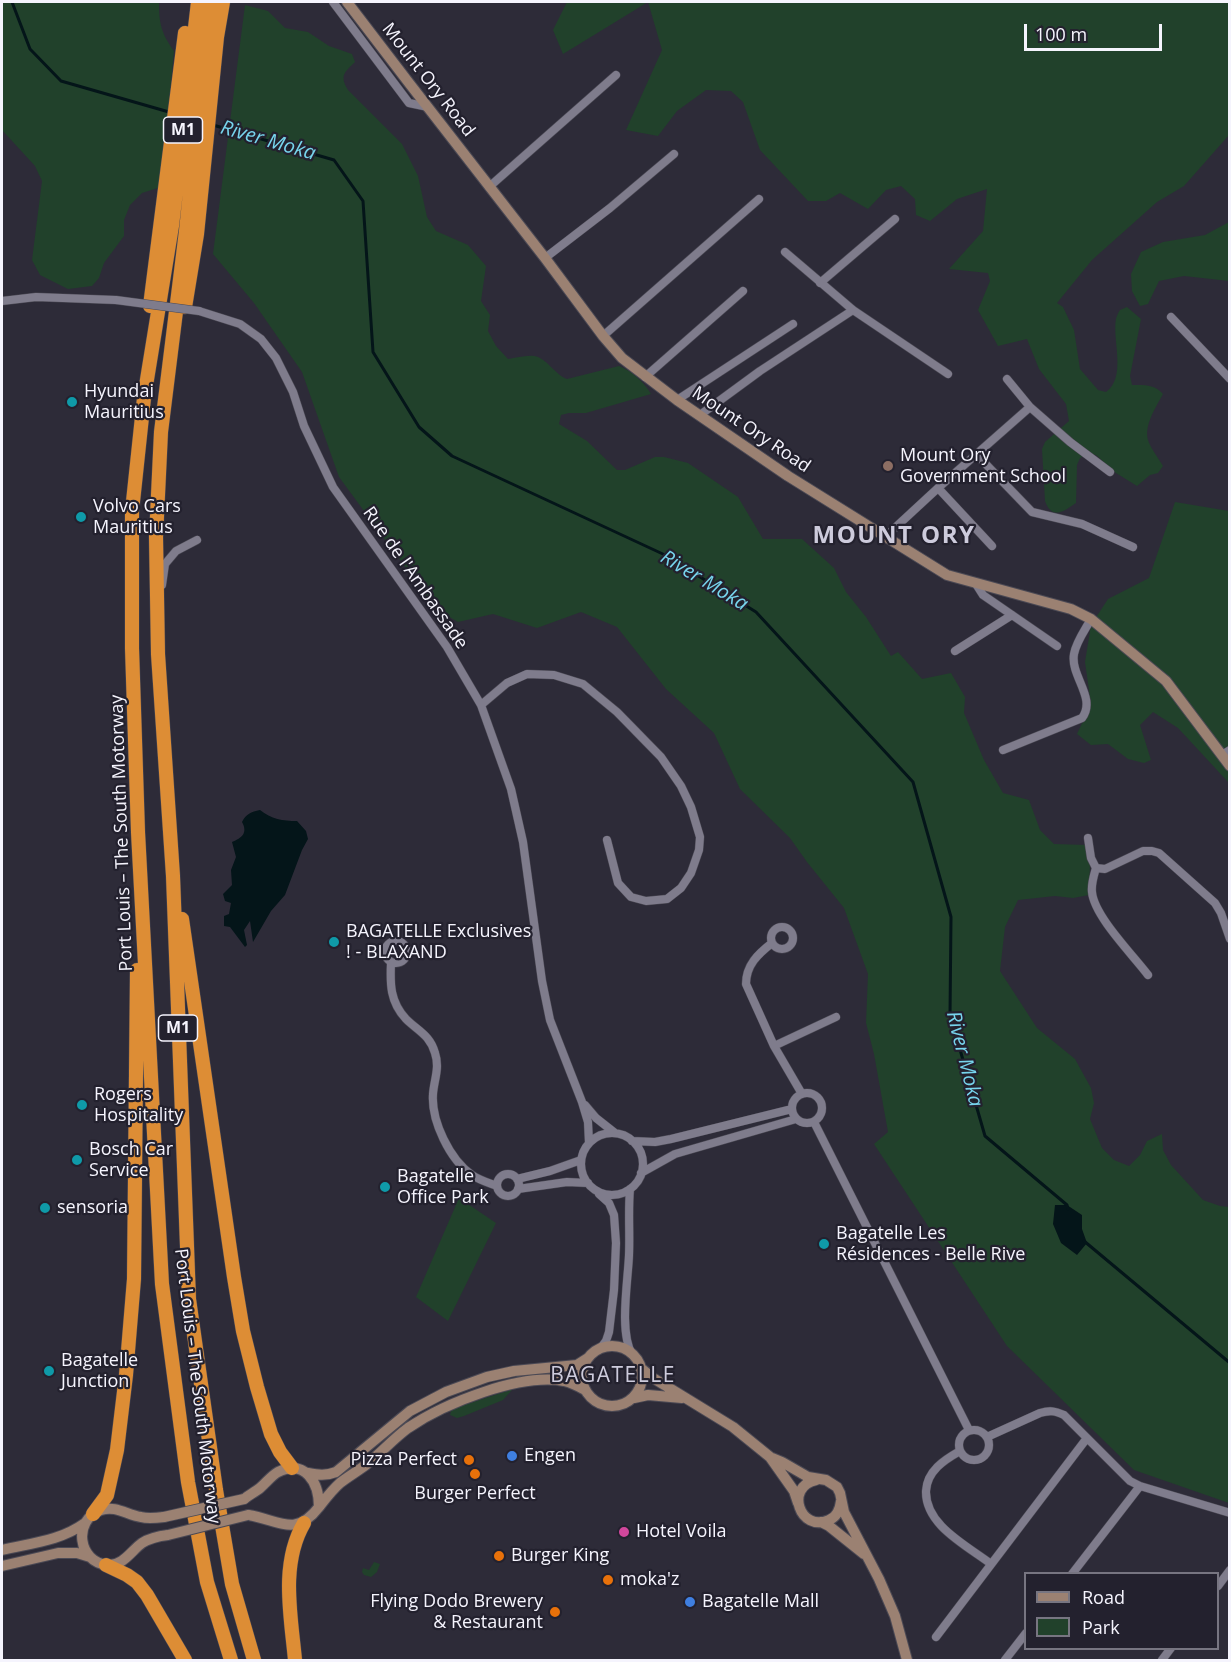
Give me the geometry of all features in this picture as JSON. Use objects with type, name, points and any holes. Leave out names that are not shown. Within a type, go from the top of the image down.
[{"type":"highway","points":[[190,2],[201,35]]},
{"type":"highway","name":"Port Louis – The South Motorway","points":[[198,2],[201,35],[192,232],[176,307],[161,432],[156,537],[158,654],[173,876],[189,1299],[232,1584],[254,1660]]},
{"type":"highway","name":"Port Louis – The South Motorway","points":[[213,2],[201,35],[166,224],[144,398],[132,511],[132,648],[138,832],[162,1284],[188,1482],[207,1582],[231,1660]]},
{"type":"highway","points":[[201,35],[223,2]]},
{"type":"highway","points":[[89,1519],[106,1495],[117,1450],[134,1279],[138,832]]},
{"type":"highway","points":[[173,876],[243,1331],[271,1434],[280,1452],[292,1468]]},
{"type":"highway","points":[[295,1660],[290,1572],[297,1535],[304,1523]]},
{"type":"highway","points":[[106,1565],[137,1582],[185,1660]]},
{"type":"main road","name":"Mount Ory Road","points":[[347,2],[622,358],[677,400],[788,476],[946,575],[1071,609],[1091,620],[1166,681],[1226,753],[1230,766]]},
{"type":"main road","points":[[2,1550],[60,1538],[74,1531],[100,1510],[115,1509],[144,1518],[164,1517],[244,1499],[278,1472],[292,1468],[308,1473],[329,1475],[336,1472],[410,1412],[429,1400],[469,1382],[514,1371],[577,1365],[608,1346],[625,1349],[633,1354],[642,1368],[653,1378],[733,1427],[770,1457],[794,1491],[805,1516],[829,1526],[869,1558]]},
{"type":"main road","points":[[585,1390],[582,1373],[588,1358]]},
{"type":"main road","points":[[2,1566],[58,1553],[77,1553],[106,1565],[114,1564],[121,1561],[142,1543],[156,1536],[248,1515],[286,1525],[294,1526],[304,1523],[330,1492],[368,1464],[408,1428],[456,1403],[486,1391],[511,1385],[562,1381],[575,1384],[604,1406],[619,1406],[633,1398],[642,1385],[642,1368]]},
{"type":"main road","points":[[633,1398],[660,1395],[691,1400]]},
{"type":"main road","points":[[770,1457],[808,1477],[826,1480],[837,1487],[844,1512],[896,1616],[907,1660]]},
{"type":"main road","points":[[308,1473],[317,1490],[319,1507]]},
{"type":"main road","points":[[798,1503],[801,1489],[806,1484],[819,1479]]},
{"type":"main road","points":[[821,1522],[827,1521],[838,1513],[841,1500]]},
{"type":"main road","points":[[89,1519],[81,1538],[90,1557]]},
{"type":"street","points":[[333,2],[409,104],[428,106]]},
{"type":"street","points":[[489,186],[616,75]]},
{"type":"street","points":[[545,258],[610,208],[674,154]]},
{"type":"street","points":[[603,336],[759,199]]},
{"type":"street","points":[[820,283],[895,219]]},
{"type":"street","points":[[785,252],[853,310],[948,374]]},
{"type":"street","points":[[645,377],[743,291]]},
{"type":"street","name":"Rue de l'Ambassade","points":[[2,301],[36,297],[116,300],[199,311],[240,324],[261,339],[276,358],[293,392],[304,426],[333,487],[447,647],[481,705],[511,789],[523,842],[542,981],[550,1020],[582,1102]]},
{"type":"street","points":[[700,415],[760,371],[853,310]]},
{"type":"street","points":[[1171,317],[1230,379]]},
{"type":"street","points":[[677,400],[793,324]]},
{"type":"street","points":[[1007,379],[1030,407],[1070,442],[1110,472]]},
{"type":"street","points":[[885,537],[1030,407]]},
{"type":"street","points":[[976,454],[1032,512],[1082,524],[1133,547]]},
{"type":"street","points":[[938,488],[992,546]]},
{"type":"street","points":[[158,654],[161,590],[165,564],[176,550],[197,540]]},
{"type":"street","points":[[976,584],[983,595],[1057,646]]},
{"type":"street","points":[[955,651],[1012,615]]},
{"type":"street","points":[[1003,750],[1082,718],[1086,712],[1086,699],[1073,655],[1091,620]]},
{"type":"street","points":[[481,705],[507,683],[527,674],[554,675],[583,684],[617,712],[661,758],[681,786],[691,807],[700,837],[699,850],[691,873],[681,888],[667,899],[646,902],[631,897],[618,883],[607,840]]},
{"type":"street","points":[[1088,838],[1091,858],[1096,868],[1092,889],[1095,903],[1106,921],[1148,975]]},
{"type":"street","points":[[1096,868],[1105,869],[1143,851],[1152,850],[1159,853],[1215,903],[1230,939]]},
{"type":"street","points":[[772,943],[751,963],[746,975],[746,984],[774,1046],[802,1094]]},
{"type":"street","points":[[392,963],[390,985],[396,1005],[429,1040],[435,1053],[438,1070],[432,1095],[435,1115],[444,1143],[456,1161],[472,1176],[497,1186]]},
{"type":"street","points":[[774,1046],[836,1017]]},
{"type":"street","points":[[802,1094],[812,1094],[820,1100],[822,1105],[821,1115],[814,1122],[804,1123],[796,1119],[792,1109],[794,1100],[802,1094]]},
{"type":"street","points":[[582,1102],[596,1119],[615,1133],[632,1141],[642,1156],[642,1173],[630,1189],[614,1195],[595,1190]]},
{"type":"street","points":[[582,1102],[588,1122],[589,1143]]},
{"type":"street","points":[[632,1141],[655,1142],[671,1139],[792,1109]]},
{"type":"street","points":[[642,1173],[675,1155],[796,1119]]},
{"type":"street","points":[[814,1122],[969,1430]]},
{"type":"street","points":[[600,1349],[609,1332],[614,1290],[616,1226],[609,1203],[588,1184],[582,1175],[581,1160],[583,1151],[596,1137],[615,1133]]},
{"type":"street","points":[[517,1179],[581,1160]]},
{"type":"street","points":[[511,1174],[517,1179],[518,1189],[514,1195],[507,1196],[500,1193],[497,1186],[498,1179],[511,1174]]},
{"type":"street","points":[[518,1189],[567,1182],[588,1184]]},
{"type":"street","points":[[630,1189],[625,1314],[627,1337],[633,1354]]},
{"type":"street","points":[[987,1437],[1040,1413],[1053,1411],[1064,1415],[1130,1480],[1140,1486],[1230,1513]]},
{"type":"street","points":[[969,1430],[979,1430],[987,1437],[987,1451],[981,1458],[971,1460],[962,1455],[959,1441],[964,1432],[969,1430]]},
{"type":"street","points":[[936,1636],[1087,1437]]},
{"type":"street","points":[[960,1450],[939,1465],[929,1478],[926,1486],[928,1508],[941,1527],[991,1564]]},
{"type":"street","points":[[1074,1572],[1140,1486]]},
{"type":"street","points":[[1219,1585],[1230,1570]]},
{"type":"street","points":[[1005,1660],[1024,1636]]},
{"type":"green space","points":[[2,2],[159,2],[162,28],[174,51],[161,187],[142,193],[130,205],[124,220],[124,236],[104,263],[99,278],[92,286],[68,289],[40,275],[32,260],[42,181],[35,166],[2,130]]},
{"type":"green space","points":[[567,2],[648,2],[563,54],[553,30]]},
{"type":"green space","points":[[648,2],[1229,2],[1229,135],[1184,186],[1157,202],[1092,260],[1057,303],[1063,307],[1074,330],[1080,369],[1098,390],[1106,392],[1116,377],[1115,328],[1118,313],[1127,307],[1141,319],[1130,376],[1132,385],[1153,387],[1163,394],[1151,416],[1147,434],[1151,447],[1163,466],[1158,473],[1150,475],[1137,486],[1116,473],[1096,455],[1088,454],[1080,458],[1077,465],[1076,503],[1058,512],[1051,511],[1048,507],[1045,501],[1042,449],[1045,442],[1069,421],[1066,404],[1039,369],[1027,339],[998,346],[978,310],[990,281],[988,273],[949,269],[983,231],[987,189],[957,199],[930,221],[916,215],[915,199],[901,186],[886,190],[868,209],[840,193],[826,201],[808,201],[760,150],[743,102],[731,91],[706,90],[677,111],[658,136],[626,130],[662,50]]},
{"type":"green space","points":[[245,5],[268,11],[285,28],[308,32],[329,46],[352,54],[355,62],[344,74],[345,85],[402,144],[418,176],[427,217],[436,231],[468,245],[486,266],[481,301],[490,315],[488,331],[496,346],[508,359],[539,357],[567,379],[619,366],[637,377],[651,394],[586,413],[561,415],[559,424],[587,441],[617,470],[625,470],[655,457],[688,463],[738,497],[763,539],[802,539],[834,568],[846,592],[866,617],[891,656],[898,652],[922,679],[951,673],[965,697],[964,713],[984,760],[1003,793],[1029,800],[1040,830],[1054,844],[1087,845],[1090,862],[1089,895],[1073,898],[1055,896],[1018,900],[1005,927],[1000,971],[1037,1028],[1075,1059],[1091,1088],[1094,1103],[1090,1119],[1102,1148],[1114,1160],[1129,1166],[1140,1155],[1147,1141],[1162,1134],[1163,1150],[1171,1165],[1203,1200],[1229,1207],[1229,1503],[1134,1470],[1007,1346],[874,1144],[888,1132],[866,1023],[868,974],[844,908],[790,838],[740,789],[714,733],[666,689],[617,627],[581,612],[537,628],[493,614],[458,622],[436,609],[339,477],[302,372],[254,303],[213,254]]},
{"type":"green space","points":[[1229,222],[1229,281],[1184,276],[1159,281],[1148,304],[1140,306],[1132,291],[1131,274],[1141,252],[1163,242],[1205,235]]},
{"type":"green space","points":[[1175,502],[1229,511],[1229,783],[1178,728],[1153,712],[1140,725],[1151,760],[1144,763],[1128,759],[1108,744],[1091,745],[1077,734],[1091,704],[1085,662],[1091,625],[1108,599],[1149,578]]},
{"type":"green space","points":[[459,1198],[496,1223],[448,1321],[416,1297]]},
{"type":"green space","points":[[513,1389],[503,1400],[457,1418],[450,1415],[455,1408]]},
{"type":"green space","points":[[374,1562],[380,1564],[377,1572],[371,1577],[364,1575],[363,1568],[369,1570]]},
{"type":"shaded area","points":[[260,810],[277,819],[297,821],[306,831],[308,839],[285,895],[271,911],[253,942],[250,921],[244,930],[247,945],[245,947],[230,927],[224,926],[224,916],[229,914],[231,903],[225,901],[223,894],[232,885],[231,870],[236,857],[232,842],[243,835],[242,822],[245,817]]},
{"type":"shaded area","points":[[1055,1205],[1067,1205],[1082,1215],[1082,1229],[1087,1243],[1077,1255],[1061,1243],[1053,1224]]},
{"type":"waterway","name":"River Moka","points":[[12,2],[30,49],[61,81],[169,112]]},
{"type":"waterway","name":"River Moka","points":[[213,125],[334,160],[363,201],[373,352],[419,427],[452,456],[665,555],[756,612],[913,782],[951,917],[950,1015],[985,1136],[1067,1205],[1068,1209]]},
{"type":"waterway","name":"River Moka","points":[[1084,1241],[1230,1363]]},
{"type":"place","name":"Hyundai Mauritius","points":[[72,402]]},
{"type":"place","name":"Mount Ory Government School","points":[[888,466]]},
{"type":"place","name":"Volvo Cars Mauritius","points":[[81,517]]},
{"type":"place","name":"BAGATELLE Exclusives ! - BLAXAND","points":[[334,942]]},
{"type":"place","name":"Rogers Hospitality","points":[[82,1105]]},
{"type":"place","name":"Bosch Car Service","points":[[77,1160]]},
{"type":"place","name":"Bagatelle Office Park","points":[[385,1187]]},
{"type":"place","name":"sensoria","points":[[45,1208]]},
{"type":"place","name":"Bagatelle Les Résidences - Belle Rive","points":[[824,1244]]},
{"type":"place","name":"Bagatelle Junction","points":[[49,1371]]},
{"type":"place","name":"Engen","points":[[512,1456]]},
{"type":"place","name":"Pizza Perfect","points":[[469,1460]]},
{"type":"place","name":"Burger Perfect","points":[[475,1474]]},
{"type":"place","name":"Hotel Voila","points":[[624,1532]]},
{"type":"place","name":"Burger King","points":[[499,1556]]},
{"type":"place","name":"moka'z","points":[[608,1580]]},
{"type":"place","name":"Bagatelle Mall","points":[[690,1602]]},
{"type":"place","name":"Flying Dodo Brewery & Restaurant","points":[[555,1612]]},
{"type":"district","name":"MOUNT ORY","points":[[894,536]]},
{"type":"district","name":"BAGATELLE","points":[[613,1376]]}]
